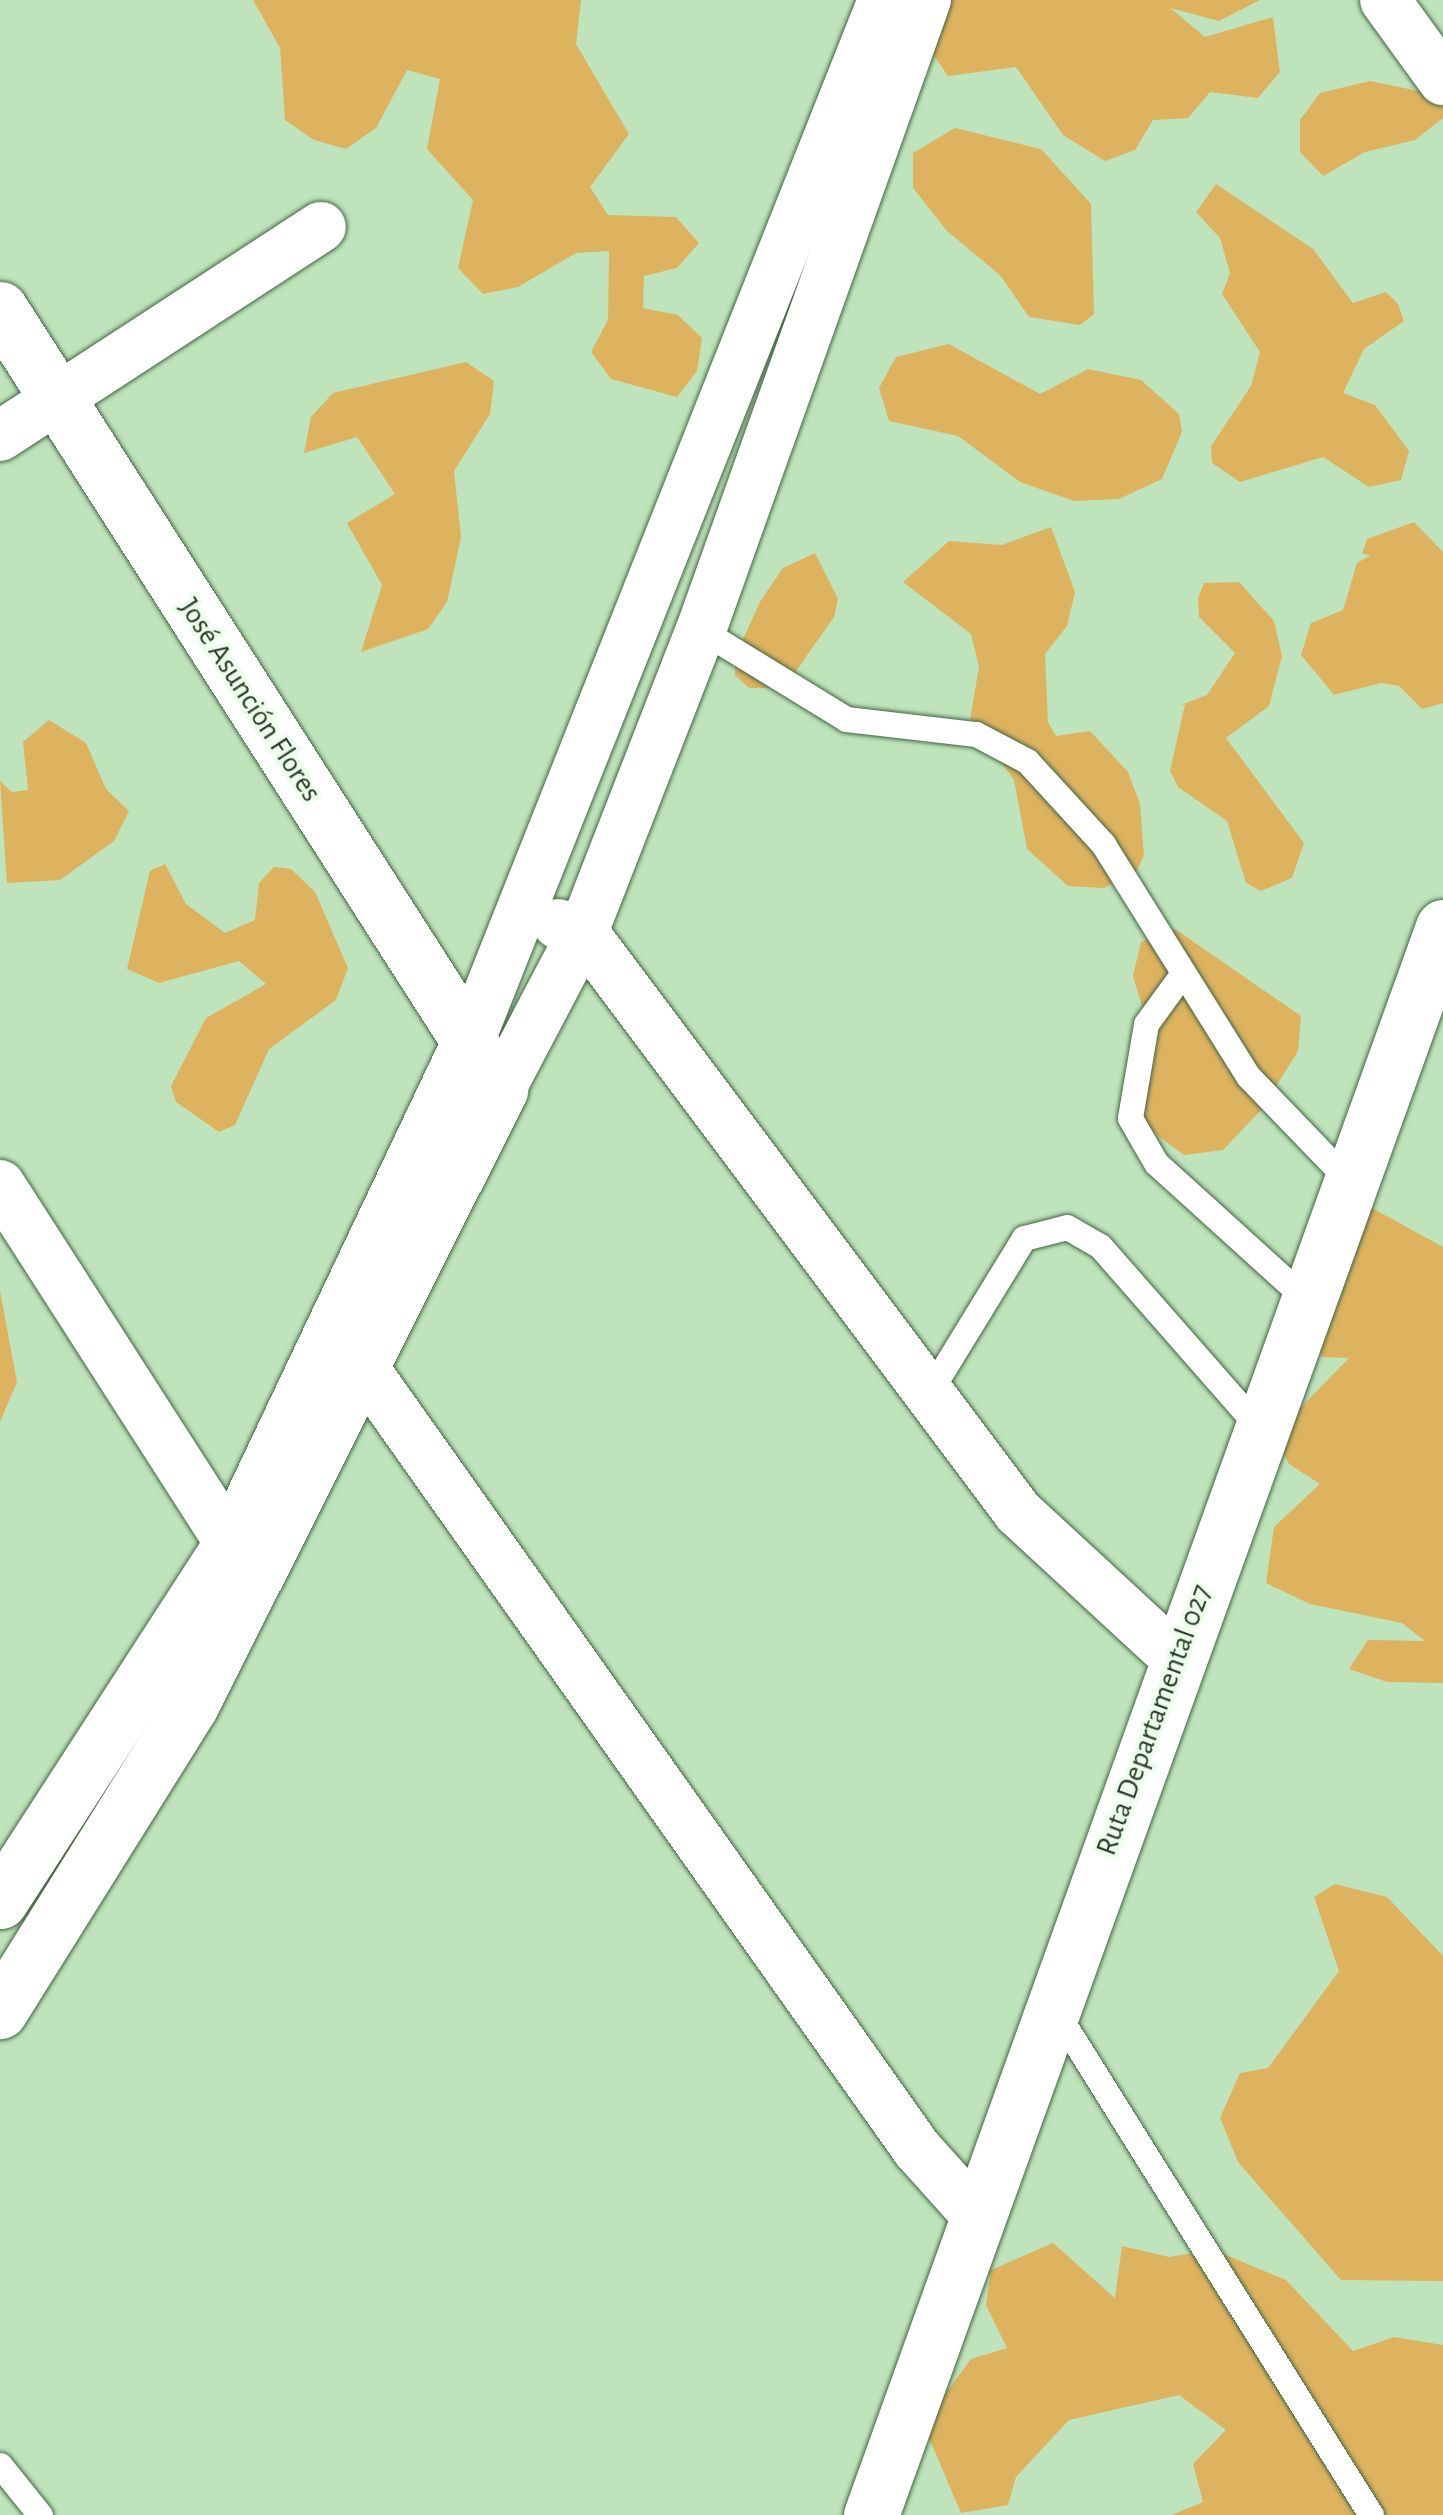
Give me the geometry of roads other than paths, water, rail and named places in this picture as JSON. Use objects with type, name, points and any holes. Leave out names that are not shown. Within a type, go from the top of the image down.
[{"type":"street","points":[[0,2011],[192,1705],[242,1561],[525,914],[883,0]]},
{"type":"street","points":[[0,1902],[242,1561],[364,1370],[500,1090],[583,932],[702,630],[926,0]]},
{"type":"street","points":[[1385,0],[1443,80]]},
{"type":"street","points":[[0,436],[321,226]]},
{"type":"street","name":"José Asunción Flores","points":[[0,309],[500,1090]]},
{"type":"street","points":[[525,914],[583,932],[927,1396],[1018,1512],[1175,1657]]},
{"type":"street","name":"Ruta Departamental 027","points":[[872,2515],[1175,1657],[1443,927]]},
{"type":"street","points":[[0,1185],[242,1561]]},
{"type":"street","points":[[364,1370],[865,2078],[978,2217]]},
{"type":"lane","points":[[702,630],[846,718],[976,734],[1027,762],[1103,844],[1248,1076],[1350,1182]]},
{"type":"lane","points":[[1184,973],[1146,1024],[1130,1118],[1156,1163],[1308,1300]]},
{"type":"lane","points":[[927,1396],[1024,1238],[1067,1228],[1100,1246],[1260,1429]]},
{"type":"lane","points":[[1053,2006],[1372,2515]]},
{"type":"lane","points":[[0,2465],[40,2515]]}]
